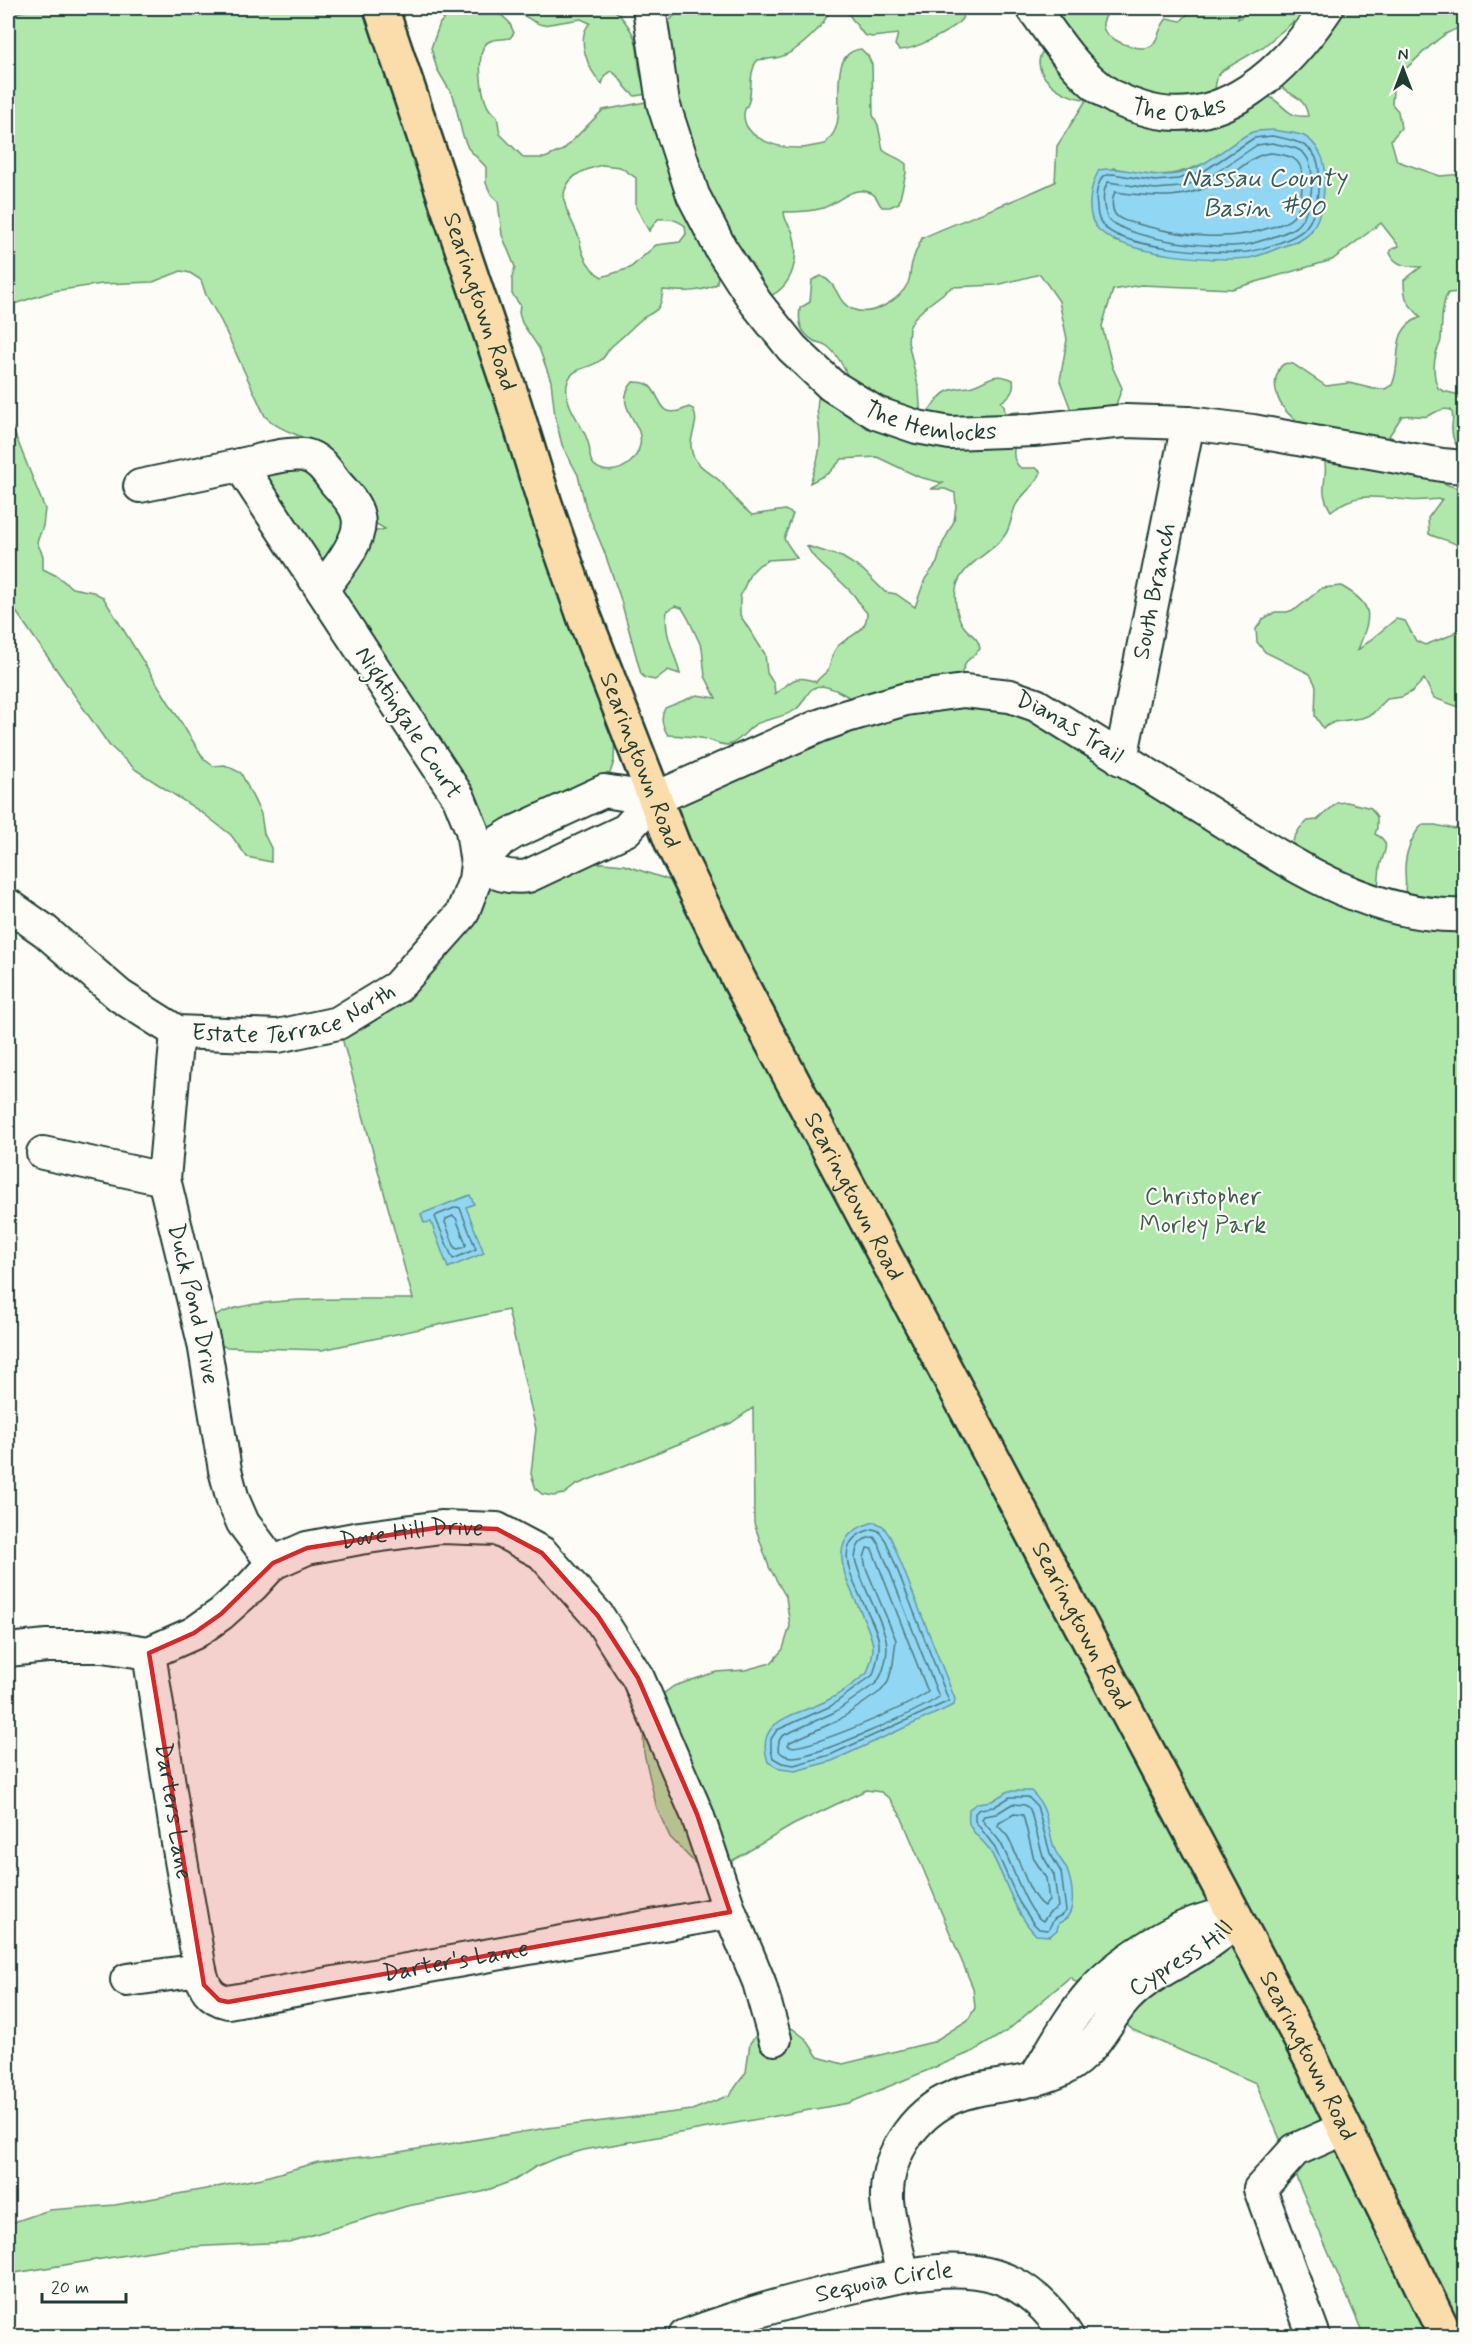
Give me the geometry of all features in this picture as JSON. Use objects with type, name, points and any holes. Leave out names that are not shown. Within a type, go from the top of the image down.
[{"type":"main road","name":"Searingtown Road","points":[[381,8],[585,619],[673,845],[739,980],[1312,2061],[1446,2337]]},
{"type":"street","name":"The Hemlocks","points":[[649,8],[663,103],[693,195],[721,249],[756,303],[792,348],[831,385],[876,413],[917,427],[950,433],[1033,430],[1125,421],[1188,423],[1253,431],[1442,465],[1464,466]]},
{"type":"street","name":"The Oaks","points":[[1033,8],[1080,70],[1102,90],[1130,104],[1153,112],[1173,115],[1203,112],[1228,103],[1262,82],[1285,60],[1327,8]]},
{"type":"street","name":"South Branch","points":[[1121,759],[1188,423]]},
{"type":"street","points":[[140,486],[291,455],[310,457],[321,464],[350,500],[358,515],[359,527],[345,558],[322,589]]},
{"type":"street","name":"Nightingale Court","points":[[240,465],[459,798],[472,830],[477,864]]},
{"type":"street","name":"Dianas Trail","points":[[654,799],[819,726],[847,716],[906,699],[964,691],[1010,696],[1036,705],[1299,867],[1354,896],[1405,910],[1448,916],[1464,915]]},
{"type":"street","points":[[604,791],[654,799],[626,830],[528,876],[516,878],[500,875],[477,864],[500,841],[513,833],[604,791]]},
{"type":"street","name":"Estate Terrace North","points":[[8,905],[45,931],[120,996],[177,1032],[278,1036],[338,1023],[397,987],[462,914],[475,880],[477,864]]},
{"type":"street","name":"Duck Pond Drive","points":[[177,1032],[164,1179],[204,1343],[225,1470],[233,1500],[249,1532],[273,1563]]},
{"type":"street","points":[[43,1153],[164,1179]]},
{"type":"street","name":"Dove Hill Drive","points":[[149,1653],[194,1633],[221,1614],[273,1563],[307,1548],[441,1527],[496,1529],[542,1554],[598,1616],[638,1678],[697,1814],[729,1912],[759,1982],[774,2039]]},
{"type":"street","points":[[8,1650],[47,1646],[103,1646],[149,1653]]},
{"type":"street","name":"Darters Lane","points":[[149,1653],[200,1970]]},
{"type":"street","name":"Darter's Lane","points":[[200,1970],[204,1985],[210,1994],[219,2000],[228,2002],[729,1912]]},
{"type":"street","name":"Cypress Hill","points":[[903,2275],[887,2199],[889,2176],[895,2155],[904,2138],[936,2107],[963,2094],[1034,2080],[1064,2068],[1080,2058],[1096,2040],[1121,2004],[1136,1989],[1156,1973],[1216,1937],[1234,1915]]},
{"type":"street","points":[[128,1980],[200,1970]]},
{"type":"street","points":[[1314,2337],[1260,2189],[1295,2150],[1345,2128]]},
{"type":"street","name":"Sequoia Circle","points":[[685,2337],[792,2300],[903,2275],[958,2271],[978,2272],[1017,2286],[1055,2316],[1067,2337]]},
{"type":"highlighted area","points":[[441,1527],[497,1529],[542,1553],[598,1616],[638,1678],[697,1814],[730,1912],[228,2002],[219,2000],[204,1985],[149,1653],[194,1633],[221,1614],[273,1563],[307,1548]]},
{"type":"green space","name":"Christopher Morley Park","points":[[37,8],[381,8],[615,724],[614,761],[604,791],[478,864],[603,863],[624,865],[675,882],[654,799],[861,706],[837,691],[823,686],[812,689],[795,710],[756,724],[738,740],[728,745],[699,738],[668,735],[666,732],[662,719],[665,708],[697,695],[716,698],[705,676],[702,648],[682,608],[675,606],[667,611],[666,619],[670,643],[680,674],[668,670],[655,680],[645,678],[641,674],[620,597],[586,508],[578,475],[562,445],[555,416],[551,381],[539,348],[522,323],[519,313],[520,305],[512,294],[512,277],[515,267],[502,235],[498,201],[491,194],[486,183],[486,167],[468,148],[454,98],[437,69],[431,48],[440,23],[451,12],[477,8],[611,8],[630,28],[635,39],[640,72],[646,91],[662,28],[677,13],[690,8],[829,8],[823,23],[809,38],[783,56],[757,60],[753,70],[749,101],[744,112],[745,123],[756,136],[765,141],[793,148],[825,144],[830,138],[837,122],[840,71],[843,60],[850,53],[861,49],[868,56],[872,65],[873,115],[878,125],[883,150],[906,164],[899,203],[890,207],[882,207],[873,194],[858,191],[823,208],[784,212],[785,219],[793,233],[796,252],[789,279],[777,292],[768,297],[722,270],[718,274],[717,284],[710,287],[690,291],[663,290],[657,309],[635,325],[611,347],[601,360],[572,374],[567,385],[569,403],[586,436],[592,462],[597,467],[604,470],[621,468],[636,456],[640,437],[627,407],[626,399],[627,391],[633,382],[644,383],[652,389],[666,410],[671,412],[689,407],[693,409],[696,418],[691,440],[694,458],[723,484],[748,512],[752,515],[785,510],[793,514],[784,539],[797,558],[768,560],[759,565],[750,574],[740,597],[740,615],[765,654],[767,673],[774,684],[775,694],[794,680],[803,678],[816,682],[828,670],[836,649],[861,629],[866,620],[867,613],[851,591],[817,560],[807,546],[842,557],[863,570],[885,592],[896,594],[915,607],[925,579],[937,563],[942,545],[954,521],[955,493],[945,489],[931,489],[943,483],[919,477],[877,457],[842,459],[829,473],[810,483],[820,449],[817,410],[819,395],[852,388],[836,355],[824,344],[809,338],[803,331],[799,313],[800,308],[810,302],[812,280],[821,276],[827,279],[843,302],[852,309],[868,311],[884,306],[899,296],[908,283],[912,263],[922,238],[1055,182],[1057,146],[1087,99],[1067,94],[1048,82],[1039,64],[1041,55],[1047,46],[1037,46],[1038,36],[1026,14],[1006,8],[1109,8],[1103,24],[1107,34],[1128,46],[1144,48],[1154,43],[1167,18],[1181,21],[1193,8],[1239,8],[1238,19],[1254,8],[1464,8],[1464,28],[1455,29],[1437,40],[1394,78],[1392,104],[1398,111],[1401,128],[1391,140],[1397,161],[1440,176],[1464,174],[1464,289],[1461,292],[1448,293],[1446,298],[1441,340],[1434,367],[1438,388],[1464,396],[1464,458],[1453,438],[1451,410],[1441,410],[1424,416],[1402,416],[1389,436],[1410,448],[1437,479],[1453,487],[1464,489],[1464,559],[1463,553],[1456,544],[1429,534],[1428,518],[1442,499],[1416,501],[1358,498],[1349,500],[1331,511],[1324,496],[1326,471],[1321,450],[1308,428],[1283,407],[1276,392],[1275,382],[1278,372],[1282,365],[1288,363],[1326,386],[1349,383],[1374,389],[1385,389],[1392,385],[1400,338],[1410,323],[1421,317],[1407,301],[1404,280],[1421,267],[1407,266],[1395,261],[1390,253],[1392,249],[1399,246],[1381,223],[1332,260],[1232,289],[1141,285],[1113,290],[1102,326],[1112,366],[1122,388],[1114,410],[1095,418],[1071,410],[1060,381],[1067,339],[1059,301],[1040,274],[997,285],[952,287],[915,317],[909,328],[908,342],[919,390],[921,420],[946,392],[969,387],[999,376],[1013,380],[1011,393],[1001,402],[1005,413],[1019,412],[1024,418],[1015,445],[1014,457],[1021,468],[1036,468],[1041,472],[1016,505],[1005,535],[970,566],[959,580],[955,594],[958,615],[965,628],[977,640],[980,649],[966,662],[959,680],[1291,849],[1300,828],[1308,821],[1317,820],[1337,803],[1347,802],[1371,808],[1377,817],[1375,834],[1381,837],[1385,845],[1377,891],[1404,897],[1406,857],[1418,829],[1422,825],[1435,825],[1455,829],[1461,823],[1464,811],[1464,2336],[1364,2336],[1256,2083],[1133,2030],[1070,1977],[1007,2031],[974,2051],[849,2103],[584,2150],[556,2158],[535,2167],[515,2180],[482,2192],[407,2206],[289,2242],[170,2248],[8,2274],[8,2224],[49,2210],[115,2205],[206,2189],[262,2178],[318,2162],[387,2154],[547,2128],[692,2110],[730,2095],[746,2072],[750,2043],[760,2030],[777,2026],[793,2029],[806,2039],[818,2057],[843,2064],[933,2042],[968,2020],[975,2008],[973,1988],[901,1816],[890,1799],[881,1792],[866,1790],[793,1825],[730,1862],[708,1868],[695,1863],[670,1837],[657,1809],[644,1753],[643,1729],[656,1699],[674,1686],[716,1672],[745,1670],[771,1663],[783,1649],[790,1626],[786,1597],[769,1567],[754,1523],[753,1408],[731,1423],[576,1485],[564,1494],[553,1496],[542,1494],[536,1489],[531,1474],[536,1429],[508,1310],[322,1350],[225,1347],[218,1343],[212,1319],[227,1311],[250,1305],[307,1300],[413,1299],[338,1023],[397,987],[477,864],[346,613],[340,586],[369,533],[385,529],[373,522],[318,445],[283,429],[265,416],[221,321],[206,295],[201,280],[190,273],[181,271],[153,282],[102,284],[54,291],[8,306],[8,15]],"holes":[[[514,11],[543,25],[581,19],[590,23],[584,37],[585,54],[592,71],[602,84],[605,75],[611,71],[635,96],[661,92],[658,102],[603,110],[563,150],[545,158],[524,158],[500,134],[497,116],[490,111],[482,88],[480,69],[484,46],[493,40],[510,38],[514,33],[509,22],[498,12]],[[1293,22],[1278,81],[1285,90],[1303,103],[1308,116],[1290,113],[1268,96],[1211,95],[1215,89],[1217,77],[1223,70],[1263,47]],[[1225,152],[1324,202],[1311,232],[1298,242],[1214,259],[1161,253],[1114,241],[1113,168],[1144,174],[1171,174],[1197,167]],[[602,165],[620,167],[636,178],[636,207],[649,231],[658,219],[669,219],[676,220],[685,226],[686,234],[680,242],[656,245],[630,268],[602,277],[589,265],[583,254],[566,208],[564,196],[567,184],[585,170]]]},
{"type":"green space","points":[[844,8],[966,8],[961,19],[948,30],[922,44],[899,50],[895,45],[898,34],[872,37],[864,35]]},
{"type":"green space","points":[[8,417],[45,509],[43,526],[37,542],[43,556],[43,569],[57,576],[72,588],[93,592],[103,597],[204,759],[213,766],[225,765],[241,773],[261,814],[264,834],[271,848],[271,862],[247,857],[231,835],[204,814],[136,770],[109,745],[8,600]]},
{"type":"green space","points":[[306,462],[352,520],[322,581],[250,469]]},
{"type":"green space","points":[[1341,586],[1361,600],[1368,613],[1358,650],[1396,619],[1405,621],[1416,641],[1425,645],[1449,636],[1464,625],[1464,709],[1434,698],[1424,679],[1413,691],[1402,697],[1387,699],[1372,714],[1362,718],[1334,722],[1323,728],[1315,716],[1316,686],[1310,674],[1265,652],[1257,642],[1256,629],[1263,619],[1275,612],[1296,609],[1322,588]]},
{"type":"water","name":"Nassau County Basin #90","points":[[1273,130],[1297,134],[1309,139],[1317,147],[1324,164],[1324,189],[1320,211],[1311,231],[1302,239],[1249,258],[1214,259],[1171,255],[1129,246],[1112,239],[1094,224],[1090,201],[1093,184],[1099,170],[1118,169],[1157,175],[1177,174],[1207,162],[1250,133]]},
{"type":"water","points":[[470,1195],[474,1204],[466,1207],[484,1253],[448,1268],[431,1222],[424,1223],[421,1214]]},
{"type":"water","points":[[875,1522],[883,1526],[891,1538],[955,1699],[954,1705],[832,1761],[795,1771],[780,1769],[768,1762],[765,1747],[767,1736],[773,1727],[792,1715],[833,1697],[867,1673],[873,1645],[845,1573],[842,1556],[845,1542],[855,1530]]},
{"type":"water","points":[[1008,1791],[1031,1791],[1042,1805],[1055,1850],[1066,1867],[1069,1877],[1072,1900],[1069,1914],[1050,1936],[1036,1935],[1028,1925],[1015,1904],[989,1849],[969,1823],[969,1809],[978,1803],[992,1801]]}]
